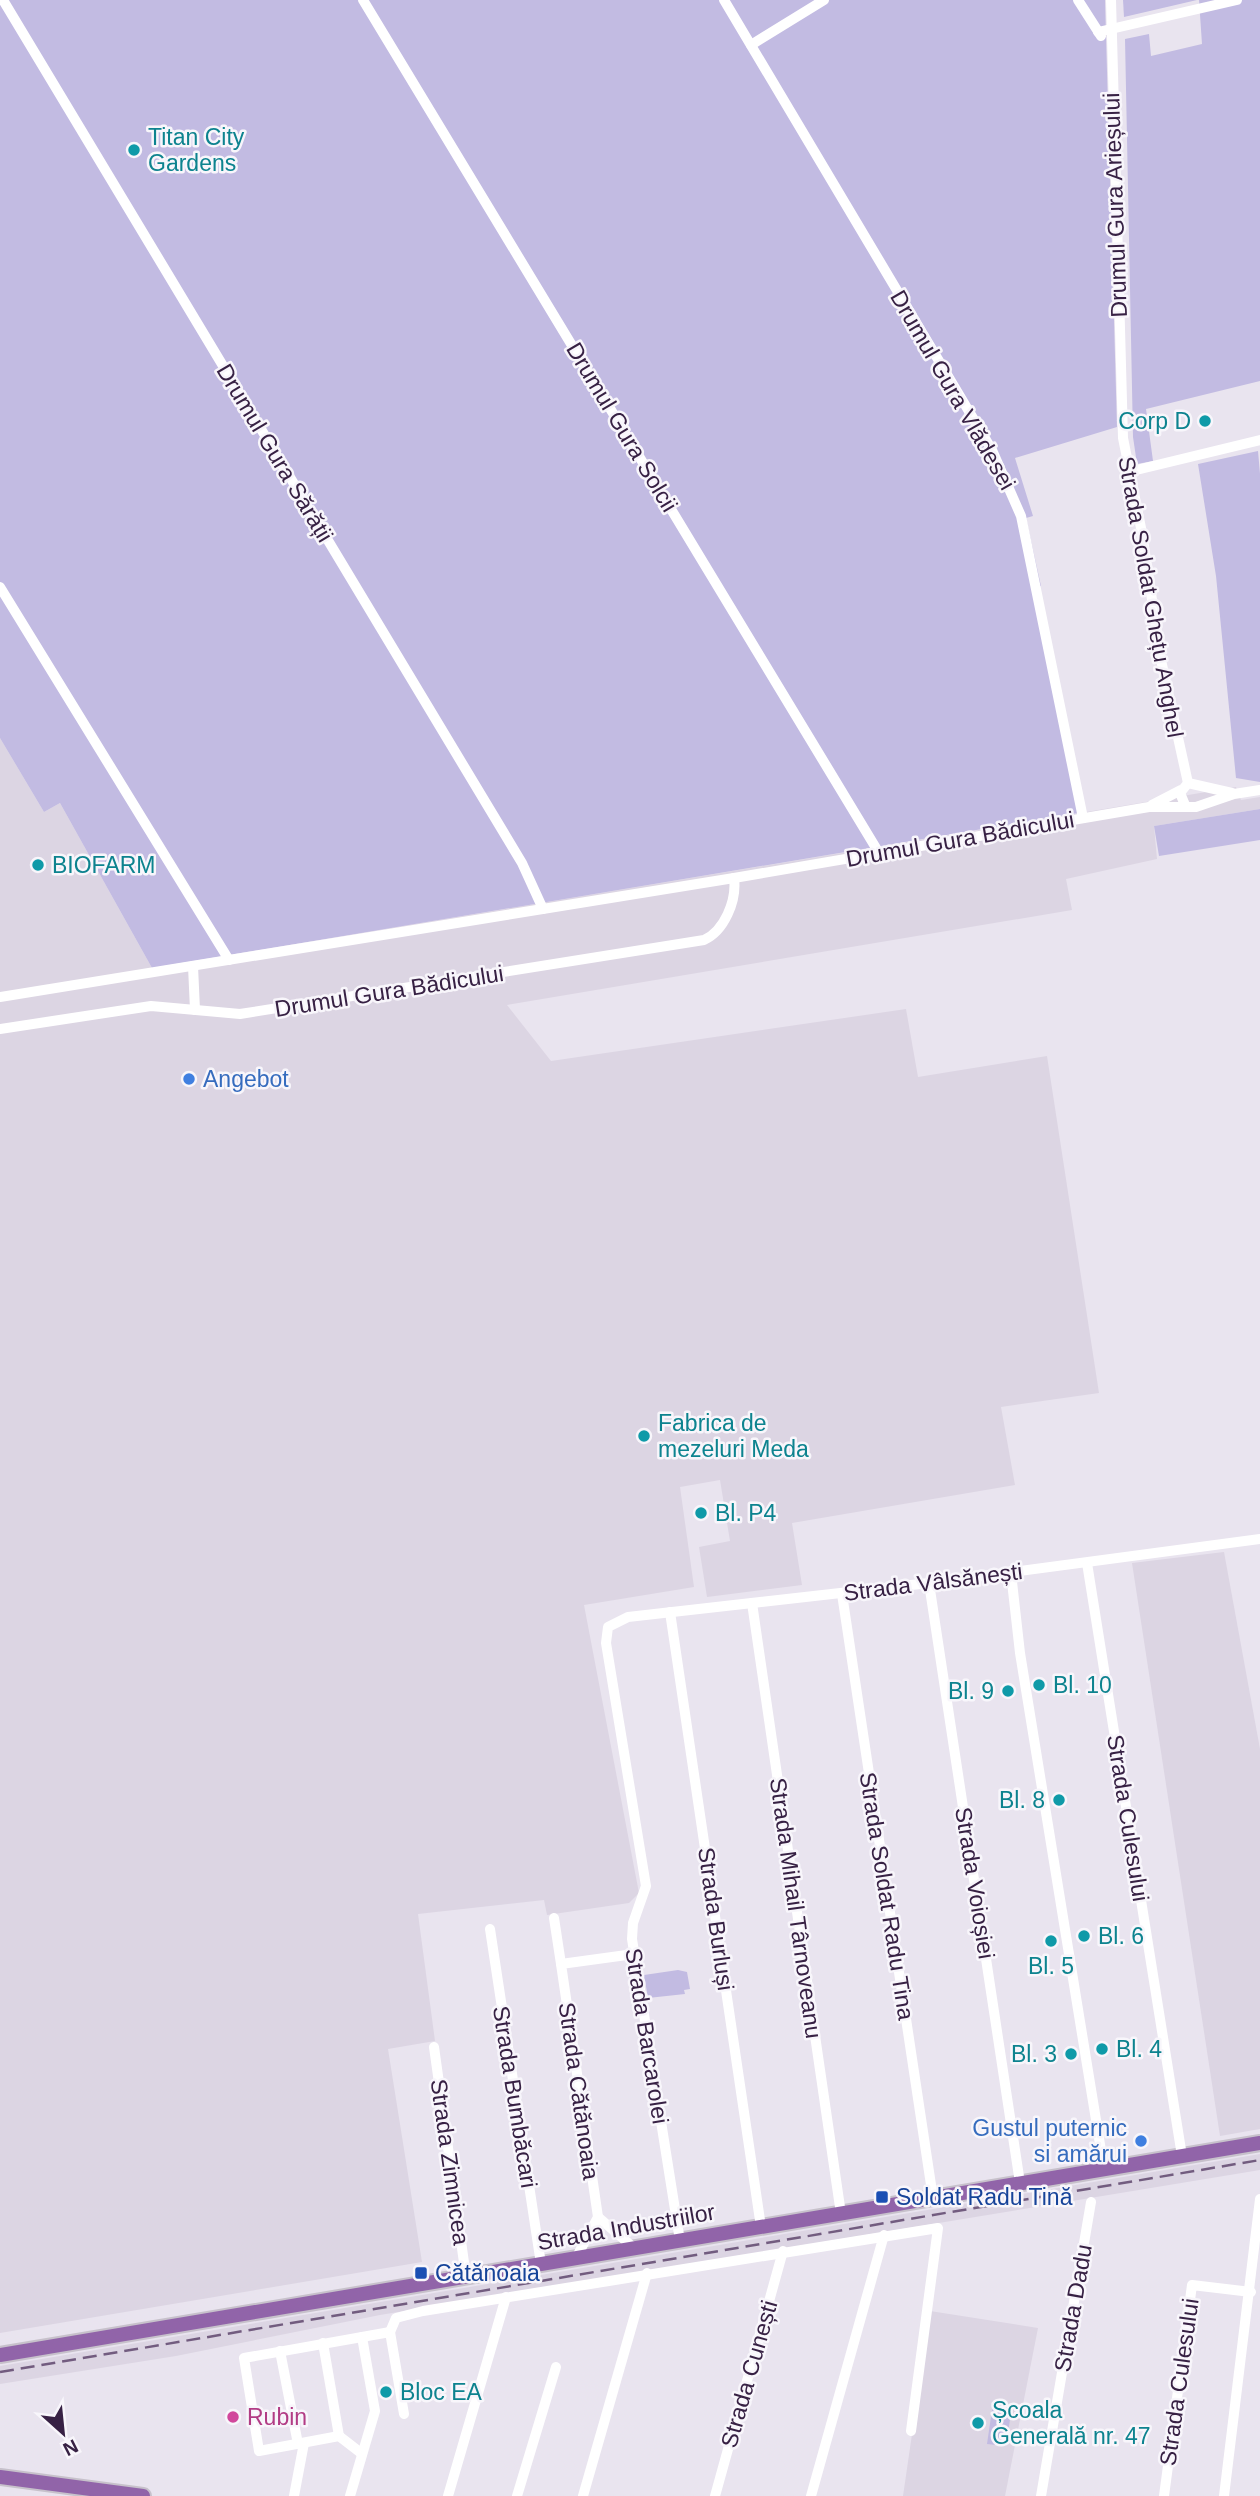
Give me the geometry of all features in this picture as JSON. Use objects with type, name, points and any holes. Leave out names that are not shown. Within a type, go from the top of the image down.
[{"type":"main road","name":"Strada Industriilor","points":[[0,2356],[1260,2143]]},
{"type":"main road","points":[[0,2477],[143,2496]]},
{"type":"street","name":"Drumul Gura Sărății","points":[[3,0],[515,852],[543,909]]},
{"type":"street","name":"Drumul Gura Solcii","points":[[363,0],[879,853]]},
{"type":"street","name":"Drumul Gura Vlădesei","points":[[724,0],[985,438],[1015,498],[1030,555],[1083,818]]},
{"type":"street","points":[[751,45],[824,0]]},
{"type":"street","points":[[1079,0],[1110,52]]},
{"type":"street","name":"Drumul Gura Arieșului","points":[[1111,0],[1110,52],[1121,410]]},
{"type":"street","points":[[1098,32],[1237,0]]},
{"type":"street","name":"Strada Soldat Ghețu Anghel","points":[[1121,410],[1128,472],[1142,533],[1184,786]]},
{"type":"street","points":[[1128,472],[1260,440]]},
{"type":"street","points":[[0,587],[229,960]]},
{"type":"street","points":[[1184,786],[1181,800],[1185,805],[1196,807],[1202,802],[1260,790]]},
{"type":"street","points":[[1149,807],[1184,786],[1202,786],[1234,794]]},
{"type":"street","points":[[1202,786],[1205,793],[1202,802]]},
{"type":"street","name":"Drumul Gura Bădicului","points":[[0,997],[734,878],[1149,807],[1185,805]]},
{"type":"street","name":"Drumul Gura Bădicului","points":[[0,1029],[151,1006],[240,1014],[704,940],[716,934],[724,922],[735,887],[734,878]]},
{"type":"street","points":[[193,966],[195,1010]]},
{"type":"street","name":"Strada Vâlsănești","points":[[608,1627],[628,1617],[842,1594],[1260,1539]]},
{"type":"street","name":"Strada Culesului","points":[[1087,1563],[1182,2156]]},
{"type":"street","points":[[1011,1573],[1020,1653],[1104,2169]]},
{"type":"street","name":"Strada Voioșiei","points":[[929,1583],[1020,2183]]},
{"type":"street","name":"Strada Soldat Radu Tina","points":[[842,1594],[933,2198]]},
{"type":"street","name":"Strada Mihail Târnoveanu","points":[[752,1603],[841,2214]]},
{"type":"street","name":"Strada Burluși","points":[[670,1612],[761,2227]]},
{"type":"street","name":"Strada Barcarolei","points":[[608,1627],[606,1643],[646,1886],[632,1923],[634,1954],[680,2241]]},
{"type":"street","name":"Strada Cătănoaia","points":[[554,1919],[598,2217]]},
{"type":"street","name":"Strada Bumbăcari","points":[[490,1929],[541,2264]]},
{"type":"street","points":[[561,1964],[634,1954]]},
{"type":"street","name":"Strada Zimnicea","points":[[434,2047],[466,2277]]},
{"type":"street","points":[[1224,2496],[1251,2292],[1260,2199]]},
{"type":"street","name":"Strada Dadu","points":[[1041,2496],[1091,2202]]},
{"type":"street","points":[[576,2258],[598,2217],[634,2248]]},
{"type":"street","points":[[404,2414],[390,2332],[392,2323],[400,2316],[648,2273],[938,2228],[911,2431]]},
{"type":"street","points":[[811,2496],[884,2235]]},
{"type":"street","name":"Strada Cunești","points":[[715,2496],[783,2251]]},
{"type":"street","points":[[583,2496],[648,2273]]},
{"type":"street","name":"Strada Culesului","points":[[1164,2496],[1192,2285],[1251,2292]]},
{"type":"street","points":[[448,2496],[506,2297]]},
{"type":"street","points":[[339,2436],[259,2451],[244,2358],[390,2332]]},
{"type":"street","points":[[350,2496],[375,2411],[362,2337]]},
{"type":"street","points":[[323,2343],[339,2436],[361,2453]]},
{"type":"street","points":[[280,2351],[301,2443],[293,2496]]},
{"type":"street","points":[[517,2496],[556,2367]]},
{"type":"shaded area","points":[[0,0],[1105,0],[1117,427],[1015,458],[1033,516],[1026,518],[1041,586],[1033,588],[1078,813],[152,968],[60,803],[44,812],[0,738]]},
{"type":"shaded area","points":[[1123,0],[1197,0],[1124,17]]},
{"type":"shaded area","points":[[1199,0],[1260,0],[1260,381],[1146,409],[1153,461],[1137,464],[1133,437],[1125,39],[1149,34],[1151,56],[1202,44]]},
{"type":"shaded area","points":[[1258,451],[1260,782],[1236,778],[1216,576],[1198,464]]},
{"type":"shaded area","points":[[0,738],[44,812],[60,803],[152,968],[1236,787],[1241,800],[1260,797],[1260,809],[1154,826],[1157,859],[1066,879],[1072,910],[507,1005],[551,1061],[906,1009],[918,1077],[1047,1056],[1099,1393],[1001,1407],[1015,1485],[792,1523],[802,1585],[707,1597],[699,1547],[730,1541],[720,1480],[680,1487],[694,1587],[584,1605],[639,1893],[629,1903],[547,1915],[544,1900],[418,1914],[435,2041],[388,2049],[422,2262],[0,2333]]},
{"type":"shaded area","points":[[1260,809],[1260,840],[1159,856],[1154,826]]},
{"type":"shaded area","points":[[1224,1552],[1260,1749],[1260,2129],[1220,2136],[1132,1563]]},
{"type":"shaded area","points":[[678,1970],[687,1972],[690,1989],[684,1990],[685,1994],[648,1998],[644,1975]]},
{"type":"shaded area","points":[[1260,2154],[1260,2170],[380,2315],[176,2356],[0,2384],[0,2366]]},
{"type":"shaded area","points":[[930,2311],[1038,2328],[1005,2496],[903,2496]]},
{"type":"shaded area","points":[[993,2403],[1012,2406],[1006,2446],[987,2444]]},
{"type":"railway","points":[[0,2372],[1260,2160]]},
{"type":"place","name":"Titan City Gardens","points":[[134,150]]},
{"type":"place","name":"Corp D","points":[[1205,421]]},
{"type":"place","name":"BIOFARM","points":[[38,865]]},
{"type":"place","name":"Angebot","points":[[189,1079]]},
{"type":"place","name":"Fabrica de mezeluri Meda","points":[[644,1436]]},
{"type":"place","name":"Bl. P4","points":[[701,1513]]},
{"type":"place","name":"Bl. 10","points":[[1039,1685]]},
{"type":"place","name":"Bl. 9","points":[[1008,1691]]},
{"type":"place","name":"Bl. 8","points":[[1059,1800]]},
{"type":"place","name":"Bl. 6","points":[[1084,1936]]},
{"type":"place","name":"Bl. 5","points":[[1051,1941]]},
{"type":"place","name":"Bl. 4","points":[[1102,2049]]},
{"type":"place","name":"Bl. 3","points":[[1071,2054]]},
{"type":"place","name":"Gustul puternic si amărui","points":[[1141,2141]]},
{"type":"place","name":"Soldat Radu Tină","points":[[882,2197]]},
{"type":"place","name":"Cătănoaia","points":[[421,2273]]},
{"type":"place","name":"Bloc EA","points":[[386,2392]]},
{"type":"place","name":"Rubin","points":[[233,2417]]},
{"type":"place","name":"Școala Generală nr. 47","points":[[978,2423]]}]
